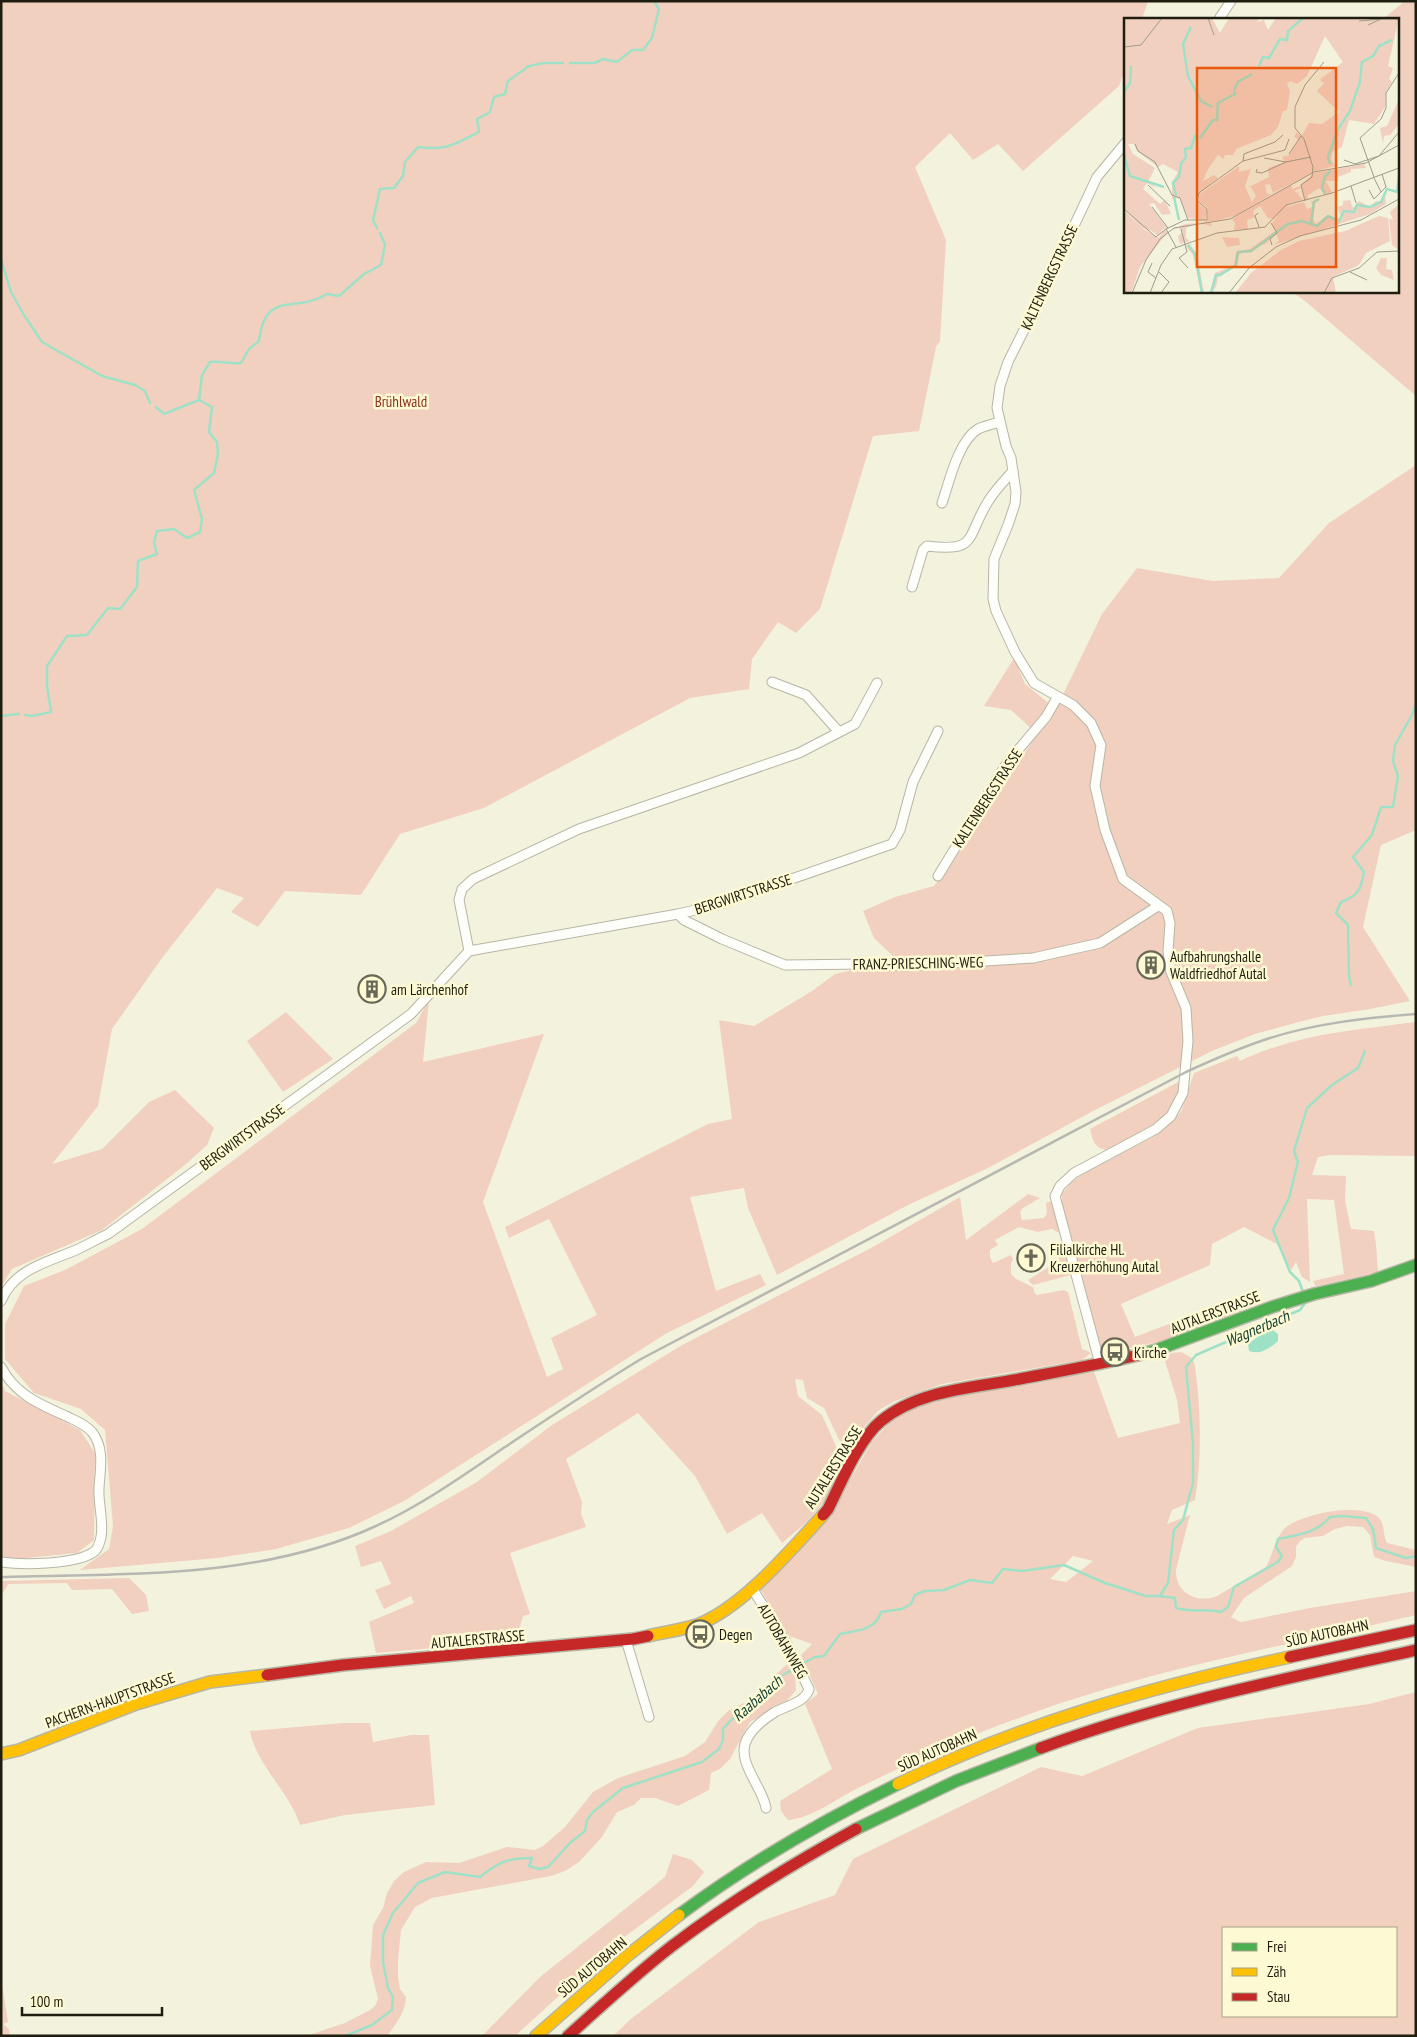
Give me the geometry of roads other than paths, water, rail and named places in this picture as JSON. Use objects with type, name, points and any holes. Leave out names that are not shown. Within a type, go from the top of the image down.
[{"type":"main road","name":"AUTALERSTRASSE","points":[[230,1678],[343,1665],[626,1640],[671,1632],[696,1625],[717,1615],[738,1601],[795,1546],[828,1509],[860,1448],[880,1422],[908,1402],[958,1390],[1100,1364],[1156,1350],[1296,1299],[1371,1281],[1416,1265]]},
{"type":"main road","name":"SÜD AUTOBAHN","points":[[536,2036],[597,1981],[662,1928],[723,1884],[808,1831],[936,1766],[992,1742],[1146,1691],[1234,1669],[1416,1630]]},
{"type":"main road","points":[[568,2036],[611,1996],[673,1946],[735,1903],[819,1850],[944,1787],[999,1763],[1056,1742],[1151,1713],[1248,1688],[1416,1650]]},
{"type":"main road","name":"PACHERN-HAUPTSTRASSE","points":[[1,1754],[19,1750],[172,1692],[230,1678]]},
{"type":"street","points":[[1219,18],[1231,1]]},
{"type":"street","name":"KALTENBERGSTRASSE","points":[[1100,1364],[1055,1196],[1060,1186],[1074,1173],[1156,1129],[1171,1116],[1183,1093],[1188,1041],[1186,1008],[1170,972],[1168,951],[1170,923],[1167,911],[1123,879],[1105,830],[1095,786],[1102,746],[1091,723],[1073,705],[1057,698],[1034,683],[1015,652],[996,612],[992,599],[994,559],[1015,504],[1016,492],[1013,471],[1000,422],[997,398],[1008,362],[1097,177],[1124,144]]},
{"type":"street","points":[[942,503],[962,447],[978,429],[1000,422]]},
{"type":"street","points":[[912,586],[923,550],[927,546],[946,549],[957,547],[969,541],[986,506],[999,486],[1013,471]]},
{"type":"street","points":[[772,682],[806,695],[839,732]]},
{"type":"street","points":[[469,951],[459,900],[462,889],[473,879],[579,829],[799,753],[855,724],[877,683]]},
{"type":"street","name":"KALTENBERGSTRASSE","points":[[938,876],[1008,763],[1046,717],[1057,698]]},
{"type":"street","name":"BERGWIRTSTRASSE","points":[[1,1301],[17,1279],[35,1266],[76,1250],[108,1234],[410,1014],[469,951],[717,906],[892,844],[900,830],[913,782],[938,731]]},
{"type":"street","name":"FRANZ-PRIESCHING-WEG","points":[[678,914],[684,920],[722,939],[785,965],[865,964],[906,966],[1033,958],[1100,943],[1158,906]]},
{"type":"street","points":[[1,1367],[8,1380],[24,1394],[43,1406],[83,1424],[92,1432],[98,1443],[100,1455],[98,1495],[101,1535],[97,1550],[88,1556],[77,1559],[21,1565],[1,1562]]},
{"type":"street","name":"AUTOBAHNWEG","points":[[752,1588],[786,1642],[809,1688],[807,1695],[777,1711],[758,1724],[744,1744],[745,1759],[766,1808]]},
{"type":"street","points":[[626,1640],[649,1717]]},
{"type":"waterway","points":[[570,63],[594,63],[603,59],[617,62],[632,50],[643,50],[652,38],[659,9],[654,1]]},
{"type":"waterway","points":[[377,228],[373,220],[380,189],[394,188],[403,176],[405,162],[418,147],[436,148],[450,146],[479,132],[477,119],[490,112],[494,97],[505,94],[508,81],[529,66],[544,63],[563,63]]},
{"type":"waterway","points":[[25,715],[32,716],[51,712],[47,686],[47,666],[67,636],[87,635],[108,608],[120,609],[137,587],[138,561],[157,554],[154,543],[157,531],[174,529],[187,538],[200,532],[202,519],[194,490],[214,473],[218,454],[217,442],[209,432],[212,407],[199,400],[202,375],[210,362],[241,363],[249,349],[259,341],[262,325],[268,315],[275,309],[315,300],[327,294],[339,296],[364,274],[381,265],[385,245],[380,233]]},
{"type":"waterway","points":[[1,259],[11,292],[42,342],[102,376],[135,385],[145,391],[150,403]]},
{"type":"waterway","points":[[156,407],[164,414],[199,400]]},
{"type":"waterway","name":"Wagnerbach","points":[[1351,985],[1349,976],[1348,925],[1336,913],[1341,902],[1355,895],[1362,883],[1364,872],[1353,857],[1372,835],[1381,807],[1393,807],[1398,776],[1393,761],[1395,745],[1416,704]]},
{"type":"waterway","points":[[1,716],[19,714]]},
{"type":"waterway","name":"Wagnerbach","points":[[1303,1292],[1299,1281],[1290,1272],[1273,1230],[1289,1198],[1298,1162],[1294,1151],[1307,1108],[1332,1085],[1358,1068],[1365,1051]]},
{"type":"waterway","name":"Wagnerbach","points":[[1160,1596],[1168,1583],[1174,1530],[1183,1520],[1193,1483],[1193,1444],[1186,1367],[1196,1355],[1300,1310],[1306,1302]]},
{"type":"waterway","name":"Raababach","points":[[800,1665],[815,1657],[824,1656],[840,1634],[865,1629],[875,1623],[881,1612],[902,1609],[911,1604],[915,1595],[925,1591],[944,1590],[970,1580],[992,1583],[1003,1569],[1022,1571],[1064,1565],[1105,1583],[1146,1596],[1175,1598],[1176,1608],[1221,1612],[1228,1607],[1234,1587],[1278,1562],[1282,1556],[1276,1547],[1278,1539],[1313,1530],[1330,1517],[1366,1518],[1373,1529],[1376,1548],[1406,1558],[1416,1556]]},
{"type":"waterway","name":"Raababach","points":[[345,2036],[372,2025],[392,2010],[393,1997],[388,1988],[383,1962],[383,1935],[393,1913],[418,1883],[445,1872],[480,1877],[498,1864],[516,1859],[532,1858],[529,1866],[539,1869],[548,1867],[570,1843],[585,1831],[587,1820],[593,1812],[623,1788],[702,1762],[719,1749],[723,1740],[723,1729],[731,1720],[767,1693],[779,1677],[796,1668]]},
{"type":"railway","points":[[1,1577],[192,1570],[239,1565],[286,1556],[331,1544],[376,1526],[410,1509],[641,1359],[1186,1072],[1251,1044],[1298,1030],[1357,1020],[1416,1014]]},
{"type":"place","name":"Aufbahrungshalle Waldfriedhof Autal","points":[[1151,965]]},
{"type":"place","name":"am Lärchenhof","points":[[372,989]]},
{"type":"place","name":"Filialkirche Hl. Kreuzerhöhung Autal","points":[[1031,1258]]},
{"type":"place","name":"Kirche","points":[[1115,1352]]},
{"type":"place","name":"Degen","points":[[700,1634]]},
{"type":"park label","name":"Brühlwald","points":[[401,401]]}]
